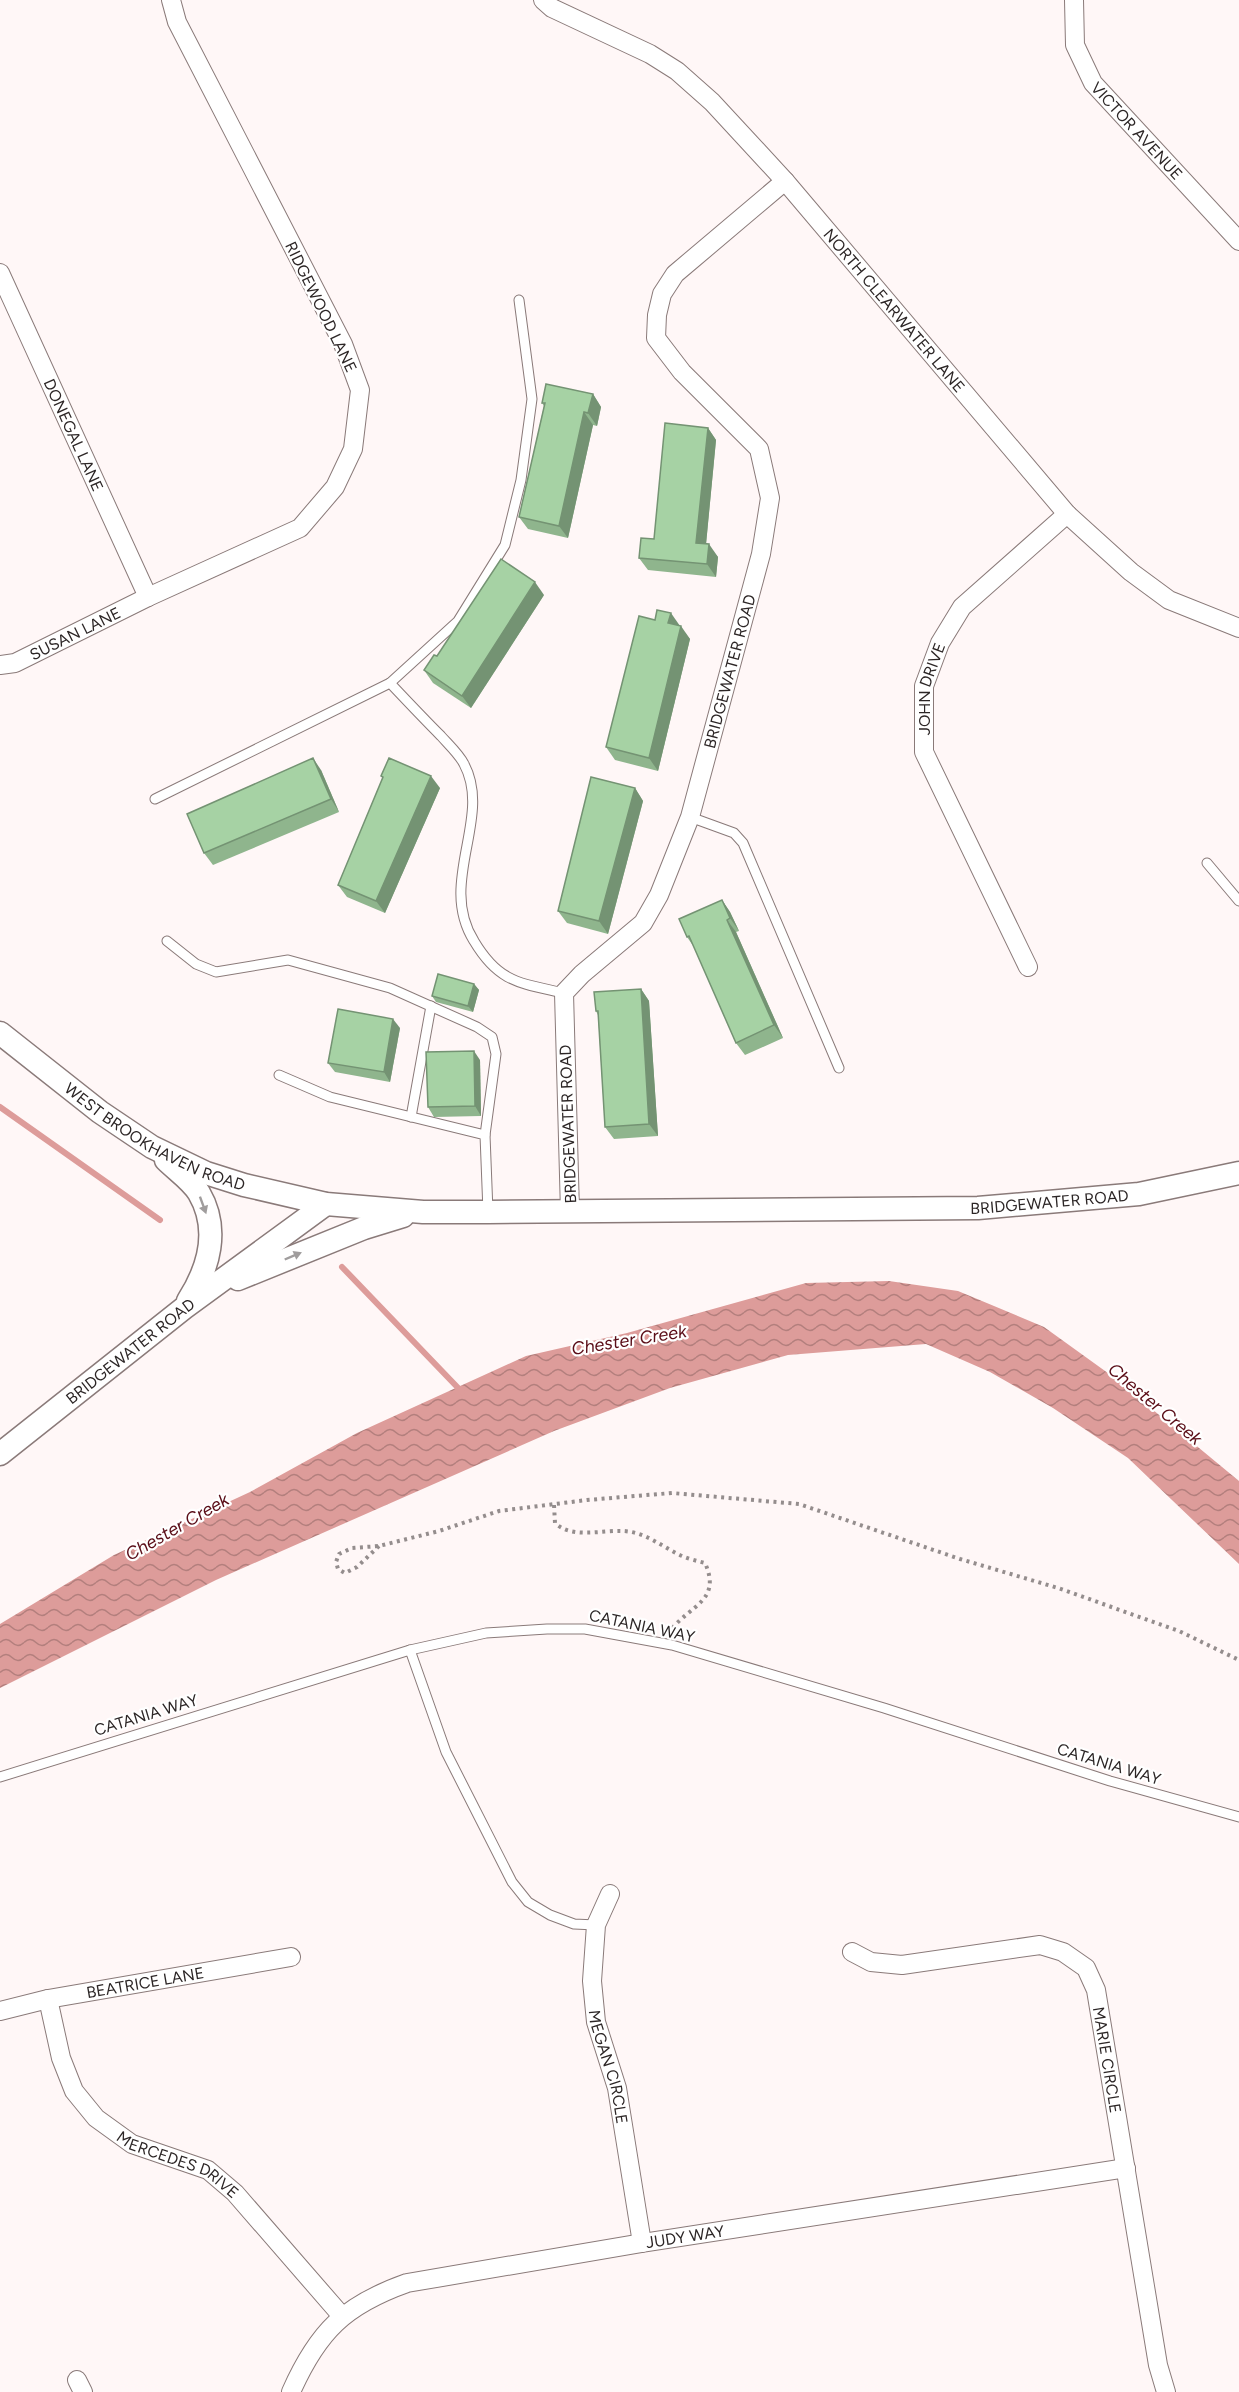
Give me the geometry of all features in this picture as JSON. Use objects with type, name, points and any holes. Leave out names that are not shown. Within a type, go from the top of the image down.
[{"type":"street","name":"RIDGEWOOD LANE","points":[[148,597],[300,528],[335,487],[353,449],[360,390],[343,344],[177,21],[171,0]]},
{"type":"street","name":"NORTH CLEARWATER LANE","points":[[543,0],[552,8],[650,54],[677,71],[712,102],[785,181],[1067,514],[1131,572],[1170,600],[1239,628]]},
{"type":"street","name":"VICTOR AVENUE","points":[[1074,0],[1075,45],[1093,83],[1239,241]]},
{"type":"street","name":"BRIDGEWATER ROAD","points":[[570,1212],[564,993],[582,974],[643,923],[659,895],[690,817],[761,554],[770,498],[759,450],[682,372],[656,338],[657,315],[662,294],[675,274],[785,181]]},
{"type":"street","name":"DONEGAL LANE","points":[[0,273],[148,597]]},
{"type":"street","name":"JOHN DRIVE","points":[[1028,967],[924,752],[924,686],[940,643],[962,607],[1067,514]]},
{"type":"street","name":"SUSAN LANE","points":[[0,665],[15,663],[148,597]]},
{"type":"street","name":"WEST BROOKHAVEN ROAD","points":[[0,1033],[100,1112],[152,1147],[206,1173],[244,1185],[326,1204]]},
{"type":"street","points":[[152,1147],[198,1191],[207,1214],[210,1249],[200,1283],[184,1308]]},
{"type":"street","name":"BRIDGEWATER ROAD","points":[[0,1454],[184,1308],[326,1204],[423,1212],[978,1208],[1139,1194],[1239,1173]]},
{"type":"street","points":[[184,1308],[235,1281],[297,1254],[364,1228],[423,1212]]},
{"type":"street","name":"MEGAN CIRCLE","points":[[610,1894],[596,1925],[592,1981],[596,2022],[617,2088],[642,2242]]},
{"type":"street","name":"MARIE CIRCLE","points":[[852,1952],[871,1962],[902,1965],[1040,1945],[1064,1952],[1086,1968],[1096,1990],[1158,2365],[1166,2392]]},
{"type":"street","name":"BEATRICE LANE","points":[[0,2011],[48,1999],[291,1958]]},
{"type":"street","name":"MERCEDES DRIVE","points":[[48,1999],[61,2058],[74,2091],[96,2118],[132,2144],[208,2170],[235,2193],[341,2315]]},
{"type":"street","name":"JUDY WAY","points":[[291,2392],[319,2343],[341,2315],[376,2294],[407,2283],[642,2242],[1126,2168]]},
{"type":"lane","points":[[155,800],[390,683],[458,621],[505,545],[521,480],[532,399],[519,300]]},
{"type":"lane","points":[[390,683],[464,764],[471,787],[472,818],[460,879],[460,906],[466,929],[490,966],[507,978],[564,993]]},
{"type":"lane","points":[[690,817],[734,833],[743,843],[839,1068]]},
{"type":"lane","points":[[1207,863],[1239,901]]},
{"type":"lane","points":[[167,941],[196,964],[216,972],[288,960],[390,988],[477,1027],[492,1037],[496,1054],[485,1135],[488,1212]]},
{"type":"lane","points":[[411,1117],[431,1006]]},
{"type":"lane","points":[[279,1075],[330,1097],[485,1135]]},
{"type":"lane","name":"CATANIA WAY","points":[[0,1777],[410,1650],[486,1633],[585,1629],[662,1643],[884,1708],[1110,1781],[1239,1817]]},
{"type":"lane","points":[[410,1650],[446,1752],[512,1882],[528,1902],[550,1915],[574,1924],[596,1925]]},
{"type":"path","points":[[379,1546],[357,1567],[345,1573],[338,1569],[336,1562],[339,1554],[352,1548],[379,1546],[499,1511],[587,1500],[672,1493],[798,1504],[960,1559],[1058,1588],[1168,1627],[1239,1660]]},
{"type":"path","points":[[554,1505],[555,1523],[561,1529],[585,1533],[624,1531],[644,1534],[684,1557],[705,1563],[712,1578],[706,1598],[679,1620],[662,1643]]},
{"type":"water","name":"Chester Creek","points":[[889,1281],[958,1291],[1044,1327],[1112,1376],[1239,1481],[1239,1564],[1128,1458],[1053,1408],[990,1372],[926,1344],[788,1355],[670,1388],[554,1431],[216,1580],[0,1688],[0,1624],[114,1555],[250,1492],[357,1433],[526,1356],[627,1333],[806,1283]]},
{"type":"building","points":[[546,384],[593,394],[588,413],[584,412],[559,526],[519,517],[545,403],[542,403]]},
{"type":"building","points":[[665,423],[708,428],[696,543],[709,544],[707,564],[639,558],[641,538],[654,539]]},
{"type":"building","points":[[501,559],[535,582],[462,696],[424,670],[434,655],[437,656]]},
{"type":"building","points":[[657,610],[671,613],[668,623],[681,626],[649,758],[606,747],[639,616],[655,620]]},
{"type":"building","points":[[313,758],[331,799],[204,853],[187,814]]},
{"type":"building","points":[[389,758],[431,776],[376,901],[338,885]]},
{"type":"building","points":[[591,777],[635,788],[599,921],[558,911]]},
{"type":"building","points":[[722,900],[730,918],[727,920],[774,1025],[736,1043],[689,936],[687,937],[679,919]]},
{"type":"building","points":[[438,974],[474,984],[468,1006],[432,996]]},
{"type":"building","points":[[641,989],[649,1124],[605,1127],[598,1011],[596,1011],[594,992]]},
{"type":"building","points":[[338,1009],[393,1019],[384,1072],[328,1063]]},
{"type":"building","points":[[474,1051],[475,1106],[428,1107],[426,1052]]},
{"type":"waterway","points":[[0,1107],[160,1220]]},
{"type":"waterway","points":[[342,1267],[462,1392]]}]
